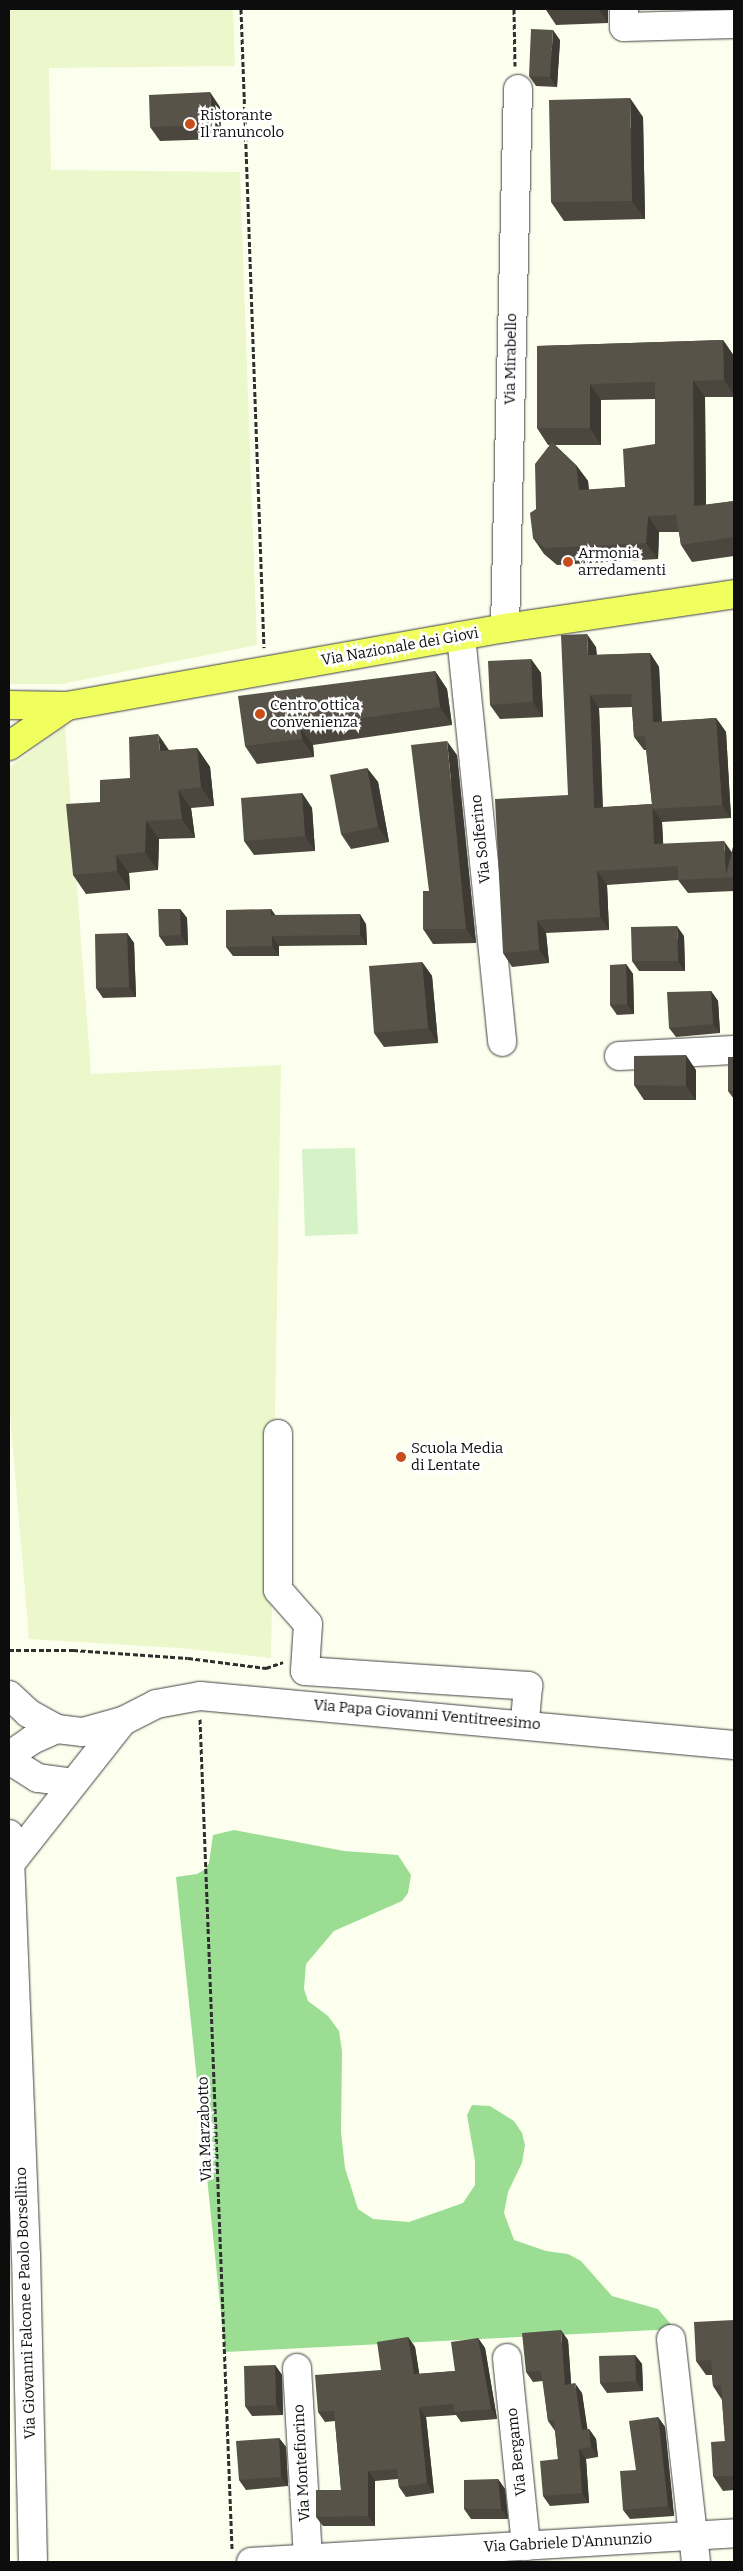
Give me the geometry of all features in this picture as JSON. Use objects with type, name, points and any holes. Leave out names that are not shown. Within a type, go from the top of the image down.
[{"type":"main road","name":"Via Nazionale dei Giovi","points":[[9,705],[67,706],[505,628],[734,594]]},
{"type":"main road","name":"Via Nazionale dei Giovi","points":[[9,746],[67,706]]},
{"type":"street","points":[[624,9],[624,27],[734,24]]},
{"type":"street","name":"Via Mirabello","points":[[505,628],[518,89]]},
{"type":"street","name":"Via Solferino","points":[[461,636],[502,1042]]},
{"type":"street","points":[[619,1056],[734,1050]]},
{"type":"street","points":[[278,1434],[278,1590],[308,1624],[305,1672],[528,1686],[525,1723]]},
{"type":"street","name":"Via Papa Giovanni Ventitreesimo","points":[[9,1695],[28,1713],[57,1729],[83,1732],[123,1721],[156,1704],[200,1696],[525,1723],[734,1745]]},
{"type":"street","name":"Via Papa Giovanni Ventitreesimo","points":[[10,1864],[72,1783],[123,1721]]},
{"type":"street","points":[[9,1756],[32,1740],[57,1729]]},
{"type":"street","points":[[9,1760],[38,1778],[72,1783]]},
{"type":"street","name":"Via Giovanni Falcone e Paolo Borsellino","points":[[9,1834],[26,2255],[33,2562]]},
{"type":"street","points":[[671,2339],[696,2562]]},
{"type":"street","name":"Via Bergamo","points":[[507,2358],[526,2546]]},
{"type":"street","name":"Via Montefiorino","points":[[297,2368],[308,2558]]},
{"type":"street","name":"Via Gabriele D'Annunzio","points":[[242,2557],[308,2558],[734,2533]]},
{"type":"path","points":[[241,9],[265,671]]},
{"type":"path","points":[[514,9],[518,89]]},
{"type":"path","points":[[9,1650],[31,1649],[188,1658],[266,1668],[277,1666],[297,1653],[306,1651]]},
{"type":"path","name":"Via Marzabotto","points":[[200,1696],[242,2557]]},
{"type":"green space","points":[[9,9],[233,9],[235,66],[49,68],[51,170],[240,172],[257,645],[62,684],[9,684]]},
{"type":"green space","points":[[65,726],[91,1074],[281,1065],[271,1658],[179,1648],[29,1639],[9,1402],[9,768]]},
{"type":"green space","points":[[355,1148],[358,1234],[305,1236],[302,1149]]},
{"type":"green space","points":[[234,1830],[344,1851],[398,1855],[411,1875],[408,1893],[402,1901],[334,1931],[306,1964],[304,1989],[308,2001],[328,2016],[339,2031],[342,2051],[341,2132],[345,2168],[358,2209],[373,2219],[409,2222],[463,2203],[475,2185],[475,2161],[467,2115],[472,2105],[490,2106],[514,2121],[522,2133],[525,2145],[522,2163],[508,2192],[504,2213],[514,2240],[546,2251],[568,2254],[581,2261],[612,2296],[658,2309],[675,2329],[225,2352],[176,1877],[197,1874],[204,1870],[209,1863],[213,1835]]},
{"type":"building","points":[[546,9],[582,9],[546,10]]},
{"type":"building","points":[[531,29],[553,30],[550,77],[529,76]]},
{"type":"building","points":[[210,92],[211,125],[150,127],[149,95]]},
{"type":"building","points":[[630,98],[632,201],[551,202],[549,100]]},
{"type":"building","points":[[723,340],[724,380],[693,381],[694,506],[734,501],[734,537],[681,545],[676,515],[648,516],[646,543],[545,548],[533,538],[530,513],[536,509],[535,464],[552,442],[576,465],[579,490],[625,487],[623,449],[655,444],[655,382],[590,384],[590,428],[537,428],[537,346]]},
{"type":"building","points":[[587,634],[588,655],[650,653],[653,722],[716,718],[722,805],[653,809],[652,806],[654,844],[724,841],[726,875],[734,843],[734,877],[678,880],[678,866],[597,871],[600,917],[537,920],[539,950],[503,953],[495,799],[568,795],[561,635]],"holes":[[[631,694],[634,737],[645,736],[652,804],[594,808],[590,695]]]},
{"type":"building","points":[[531,659],[533,702],[490,705],[488,661]]},
{"type":"building","points":[[435,671],[440,707],[300,727],[302,739],[245,746],[238,696]]},
{"type":"building","points":[[158,734],[160,751],[197,748],[201,787],[178,790],[182,819],[146,821],[145,852],[116,855],[117,871],[73,875],[66,804],[100,802],[100,780],[130,778],[129,737]]},
{"type":"building","points":[[447,741],[466,929],[423,929],[423,891],[429,891],[411,745]]},
{"type":"building","points":[[367,768],[378,827],[341,834],[330,775]]},
{"type":"building","points":[[302,793],[305,836],[244,841],[241,798]]},
{"type":"building","points":[[158,909],[180,909],[181,935],[159,936]]},
{"type":"building","points":[[271,909],[271,915],[360,914],[360,935],[272,936],[272,946],[226,947],[226,910]]},
{"type":"building","points":[[677,926],[678,961],[632,961],[631,927]]},
{"type":"building","points":[[127,933],[129,987],[96,988],[95,934]]},
{"type":"building","points":[[422,962],[428,1028],[374,1033],[369,966]]},
{"type":"building","points":[[626,964],[627,1004],[610,1005],[610,965]]},
{"type":"building","points":[[711,991],[713,1024],[669,1028],[667,992]]},
{"type":"building","points":[[686,1055],[686,1086],[634,1085],[634,1056]]},
{"type":"building","points":[[728,1057],[734,1057],[734,1091],[728,1091]]},
{"type":"building","points":[[734,2320],[734,2476],[713,2476],[711,2442],[725,2441],[721,2385],[713,2386],[711,2360],[696,2361],[694,2322]]},
{"type":"building","points":[[561,2330],[565,2385],[575,2383],[582,2430],[589,2429],[591,2447],[579,2449],[582,2493],[543,2496],[540,2461],[558,2459],[554,2420],[548,2421],[541,2371],[526,2372],[522,2333]]},
{"type":"building","points":[[408,2337],[414,2374],[455,2371],[451,2342],[478,2338],[491,2409],[454,2412],[454,2404],[419,2407],[427,2483],[399,2487],[397,2469],[368,2471],[368,2516],[316,2517],[316,2490],[341,2490],[334,2411],[318,2412],[315,2375],[381,2370],[377,2342]]},
{"type":"building","points":[[635,2355],[636,2381],[600,2383],[599,2356]]},
{"type":"building","points":[[275,2365],[276,2405],[245,2406],[244,2366]]},
{"type":"building","points":[[658,2417],[668,2506],[623,2510],[620,2471],[636,2470],[629,2421]]},
{"type":"building","points":[[279,2438],[281,2477],[239,2480],[236,2441]]},
{"type":"building","points":[[498,2479],[501,2509],[464,2509],[464,2480]]},
{"type":"place","name":"Ristorante Il ranuncolo","points":[[190,124]]},
{"type":"place","name":"Armonia arredamenti","points":[[568,562]]},
{"type":"place","name":"Centro ottica convenienza","points":[[260,714]]},
{"type":"place","name":"Scuola Media di Lentate","points":[[401,1457]]}]
